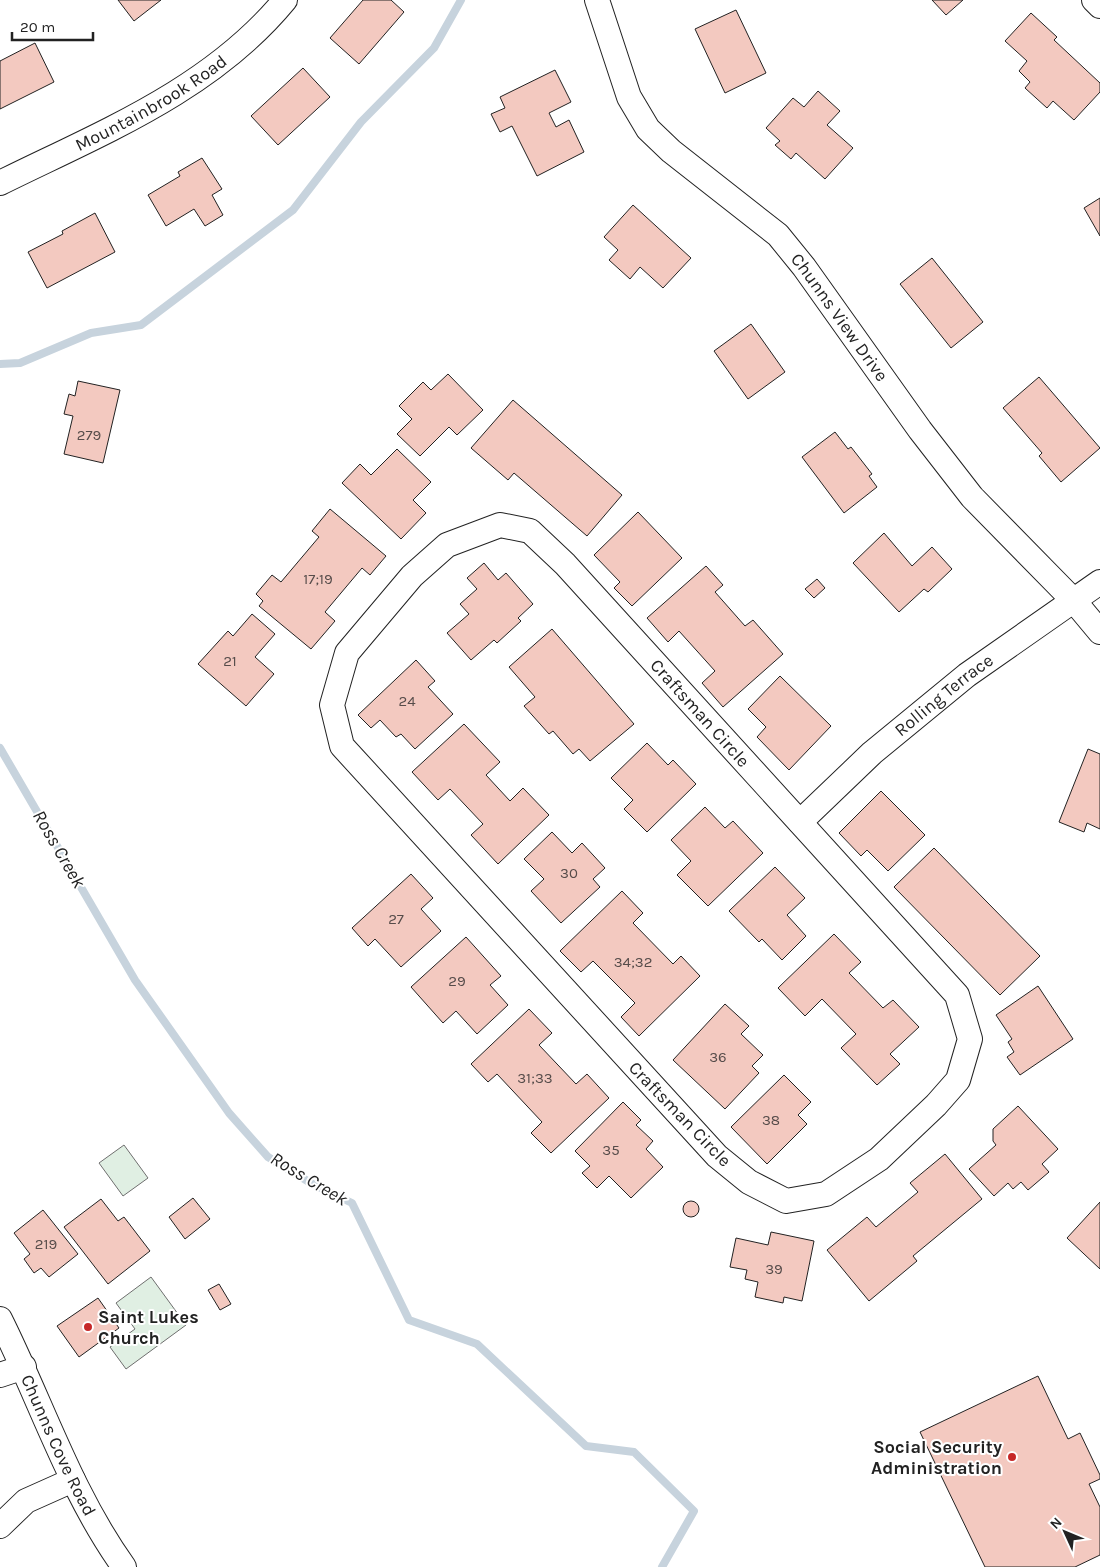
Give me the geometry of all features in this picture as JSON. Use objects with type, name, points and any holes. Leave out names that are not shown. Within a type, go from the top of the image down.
[{"type":"street","name":"Mountainbrook Road","points":[[0,183],[188,87],[251,35],[285,0]]},
{"type":"street","name":"Chunns View Drive","points":[[597,0],[629,97],[648,128],[671,151],[778,235],[804,267],[920,430],[972,497],[1075,602],[1100,632]]},
{"type":"street","points":[[1094,0],[1100,6]]},
{"type":"street","name":"Craftsman Circle","points":[[500,525],[530,531],[565,564],[800,822],[956,995],[970,1039],[958,1080],[936,1105],[879,1159],[826,1194],[786,1201],[749,1182],[717,1156],[342,746],[332,705],[347,653],[412,576],[447,545],[500,525]]},
{"type":"street","name":"Rolling Terrace","points":[[800,822],[872,753],[967,675],[1075,602],[1100,582]]},
{"type":"street","name":"Chunns Cove Road","points":[[0,1319],[24,1367],[72,1480],[110,1548],[124,1567]]},
{"type":"street","points":[[0,1376],[24,1367]]},
{"type":"street","points":[[0,1526],[26,1501],[72,1480]]},
{"type":"green space","points":[[124,1145],[148,1178],[123,1196],[99,1163]]},
{"type":"green space","points":[[151,1277],[186,1325],[126,1369],[110,1347],[135,1329],[116,1303]]},
{"type":"building","points":[[118,0],[161,0],[134,21]]},
{"type":"building","points":[[363,0],[391,0],[404,12],[359,64],[330,38]]},
{"type":"building","points":[[932,0],[963,0],[946,15]]},
{"type":"building","points":[[736,10],[766,73],[725,93],[695,29]]},
{"type":"building","points":[[1031,13],[1057,37],[1054,40],[1100,83],[1100,92],[1074,120],[1053,101],[1047,108],[1025,88],[1030,82],[1019,71],[1027,61],[1005,41]]},
{"type":"building","points":[[35,43],[54,82],[0,109],[0,61]]},
{"type":"building","points":[[303,68],[330,97],[278,145],[251,116]]},
{"type":"building","points":[[555,70],[571,102],[549,113],[556,127],[569,120],[584,152],[537,176],[512,126],[500,132],[491,114],[505,108],[500,97]]},
{"type":"building","points":[[818,91],[840,111],[827,125],[853,148],[825,179],[796,153],[791,159],[775,145],[780,141],[766,128],[793,98],[804,107]]},
{"type":"building","points":[[202,158],[222,189],[212,195],[223,215],[205,226],[194,209],[166,226],[148,195],[180,176],[178,172]]},
{"type":"building","points":[[1100,198],[1100,236],[1084,208]]},
{"type":"building","points":[[633,205],[691,258],[663,288],[640,267],[630,279],[609,260],[618,250],[604,237]]},
{"type":"building","points":[[95,213],[115,252],[47,288],[28,252],[63,234],[62,231]]},
{"type":"building","points":[[932,258],[983,322],[951,348],[900,284]]},
{"type":"building","points":[[751,324],[785,372],[748,399],[714,351]]},
{"type":"building","points":[[448,374],[483,410],[457,435],[449,427],[420,456],[397,434],[412,419],[399,406],[423,382],[431,390]]},
{"type":"building","points":[[1039,377],[1100,448],[1061,482],[1039,456],[1042,453],[1003,408]]},
{"type":"building","points":[[78,381],[120,390],[103,463],[64,454],[73,416],[64,414],[69,394],[75,396]]},
{"type":"building","points":[[513,400],[622,495],[587,536],[514,473],[508,480],[471,448]]},
{"type":"building","points":[[835,432],[848,449],[851,447],[872,474],[869,476],[877,487],[844,513],[802,457]]},
{"type":"building","points":[[397,449],[431,482],[413,500],[426,513],[401,539],[342,483],[360,464],[371,475]]},
{"type":"building","points":[[330,509],[386,556],[370,575],[362,568],[325,612],[335,621],[311,649],[259,606],[263,601],[256,594],[272,575],[281,582],[319,537],[312,531]]},
{"type":"building","points":[[638,512],[682,558],[632,606],[614,588],[620,582],[594,555]]},
{"type":"building","points":[[884,533],[912,566],[932,547],[952,569],[928,592],[924,589],[899,612],[853,563]]},
{"type":"building","points":[[484,563],[498,580],[506,573],[533,604],[518,618],[521,621],[497,643],[494,640],[471,660],[447,633],[469,614],[460,604],[477,589],[467,578]]},
{"type":"building","points":[[706,566],[723,585],[715,592],[745,626],[753,620],[783,654],[723,707],[702,683],[715,671],[679,631],[668,642],[647,618]]},
{"type":"building","points":[[817,579],[825,588],[814,598],[805,589]]},
{"type":"building","points":[[252,614],[275,634],[255,657],[274,674],[246,706],[198,664],[228,631],[233,636]]},
{"type":"building","points":[[552,629],[634,724],[590,761],[579,749],[573,754],[553,731],[549,734],[524,706],[535,697],[509,667]]},
{"type":"building","points":[[416,660],[435,681],[428,687],[453,714],[415,749],[401,734],[396,737],[380,720],[371,728],[358,715]]},
{"type":"building","points":[[780,676],[831,726],[789,770],[757,737],[766,727],[748,709]]},
{"type":"building","points":[[464,724],[500,762],[486,775],[510,801],[523,788],[549,815],[498,864],[471,835],[483,824],[450,789],[438,800],[412,772]]},
{"type":"building","points":[[647,743],[668,765],[673,760],[696,784],[647,832],[624,809],[633,800],[611,778]]},
{"type":"building","points":[[1088,749],[1100,754],[1100,829],[1087,823],[1084,832],[1059,822]]},
{"type":"building","points":[[881,791],[925,835],[888,871],[867,850],[861,856],[839,833]]},
{"type":"building","points":[[705,807],[725,828],[733,821],[763,853],[708,906],[677,875],[691,861],[671,840]]},
{"type":"building","points":[[552,832],[572,853],[582,843],[605,868],[593,879],[600,887],[561,923],[531,891],[544,879],[524,859]]},
{"type":"building","points":[[934,848],[1040,956],[1000,995],[894,887]]},
{"type":"building","points":[[775,867],[805,898],[787,915],[806,936],[782,960],[762,939],[759,942],[729,911]]},
{"type":"building","points":[[411,874],[433,898],[421,909],[441,931],[401,967],[375,939],[368,946],[352,928]]},
{"type":"building","points":[[622,891],[643,913],[633,923],[673,964],[681,956],[700,976],[639,1036],[621,1017],[635,1003],[593,961],[581,972],[560,951]]},
{"type":"building","points":[[834,934],[861,962],[849,973],[883,1008],[893,1000],[919,1027],[890,1054],[900,1064],[877,1085],[841,1048],[856,1034],[822,999],[805,1016],[778,988]]},
{"type":"building","points":[[466,937],[501,976],[490,985],[508,1005],[477,1034],[456,1011],[443,1023],[411,987]]},
{"type":"building","points":[[1038,986],[1073,1039],[1020,1075],[1007,1057],[1014,1052],[1008,1042],[1012,1039],[996,1015]]},
{"type":"building","points":[[725,1004],[749,1026],[741,1034],[763,1055],[752,1066],[759,1073],[725,1109],[673,1060]]},
{"type":"building","points":[[529,1009],[552,1033],[539,1045],[576,1084],[587,1074],[609,1098],[551,1153],[531,1133],[542,1122],[497,1074],[488,1082],[471,1064]]},
{"type":"building","points":[[784,1075],[811,1102],[798,1115],[807,1124],[767,1164],[731,1127]]},
{"type":"building","points":[[623,1102],[641,1120],[636,1125],[653,1141],[646,1149],[663,1167],[631,1198],[609,1176],[597,1188],[582,1173],[590,1166],[575,1151]]},
{"type":"building","points":[[1018,1106],[1058,1149],[1042,1164],[1049,1172],[1028,1190],[1021,1182],[1013,1189],[1008,1183],[994,1196],[969,1169],[996,1145],[993,1141],[993,1129]]},
{"type":"building","points":[[945,1154],[982,1199],[913,1256],[917,1261],[869,1301],[827,1250],[867,1217],[876,1227],[918,1192],[910,1183]]},
{"type":"building","points":[[193,1198],[210,1219],[185,1239],[169,1217]]},
{"type":"building","points":[[101,1199],[118,1221],[124,1217],[150,1251],[108,1284],[64,1227]]},
{"type":"building","points":[[691,1201],[697,1203],[699,1209],[697,1215],[691,1217],[685,1215],[683,1209],[685,1203]]},
{"type":"building","points":[[1100,1202],[1100,1269],[1067,1238]]},
{"type":"building","points":[[43,1210],[78,1254],[49,1277],[41,1268],[34,1273],[24,1259],[30,1254],[14,1233]]},
{"type":"building","points":[[771,1232],[814,1241],[802,1301],[784,1297],[783,1303],[755,1297],[758,1282],[745,1279],[747,1270],[730,1267],[736,1238],[768,1245]]},
{"type":"building","points":[[219,1284],[231,1304],[220,1310],[208,1290]]},
{"type":"building","name":"Saint Lukes Church","points":[[98,1298],[119,1328],[79,1357],[57,1326]]},
{"type":"building","name":"Social Security Administration","points":[[1038,1376],[1068,1439],[1080,1433],[1100,1475],[1100,1479],[1089,1484],[1100,1507],[1100,1555],[1075,1567],[985,1567],[920,1432]]},
{"type":"waterway","points":[[0,364],[20,363],[91,333],[141,325],[293,210],[361,122],[434,48],[461,0]]},
{"type":"waterway","name":"Ross Creek","points":[[0,748],[135,980],[229,1113],[268,1157],[314,1185],[352,1203],[409,1320],[477,1344],[586,1446],[634,1452],[694,1511],[662,1567]]},
{"type":"place","name":"Saint Lukes Church","points":[[88,1327]]},
{"type":"place","name":"Social Security Administration","points":[[1012,1457]]}]
